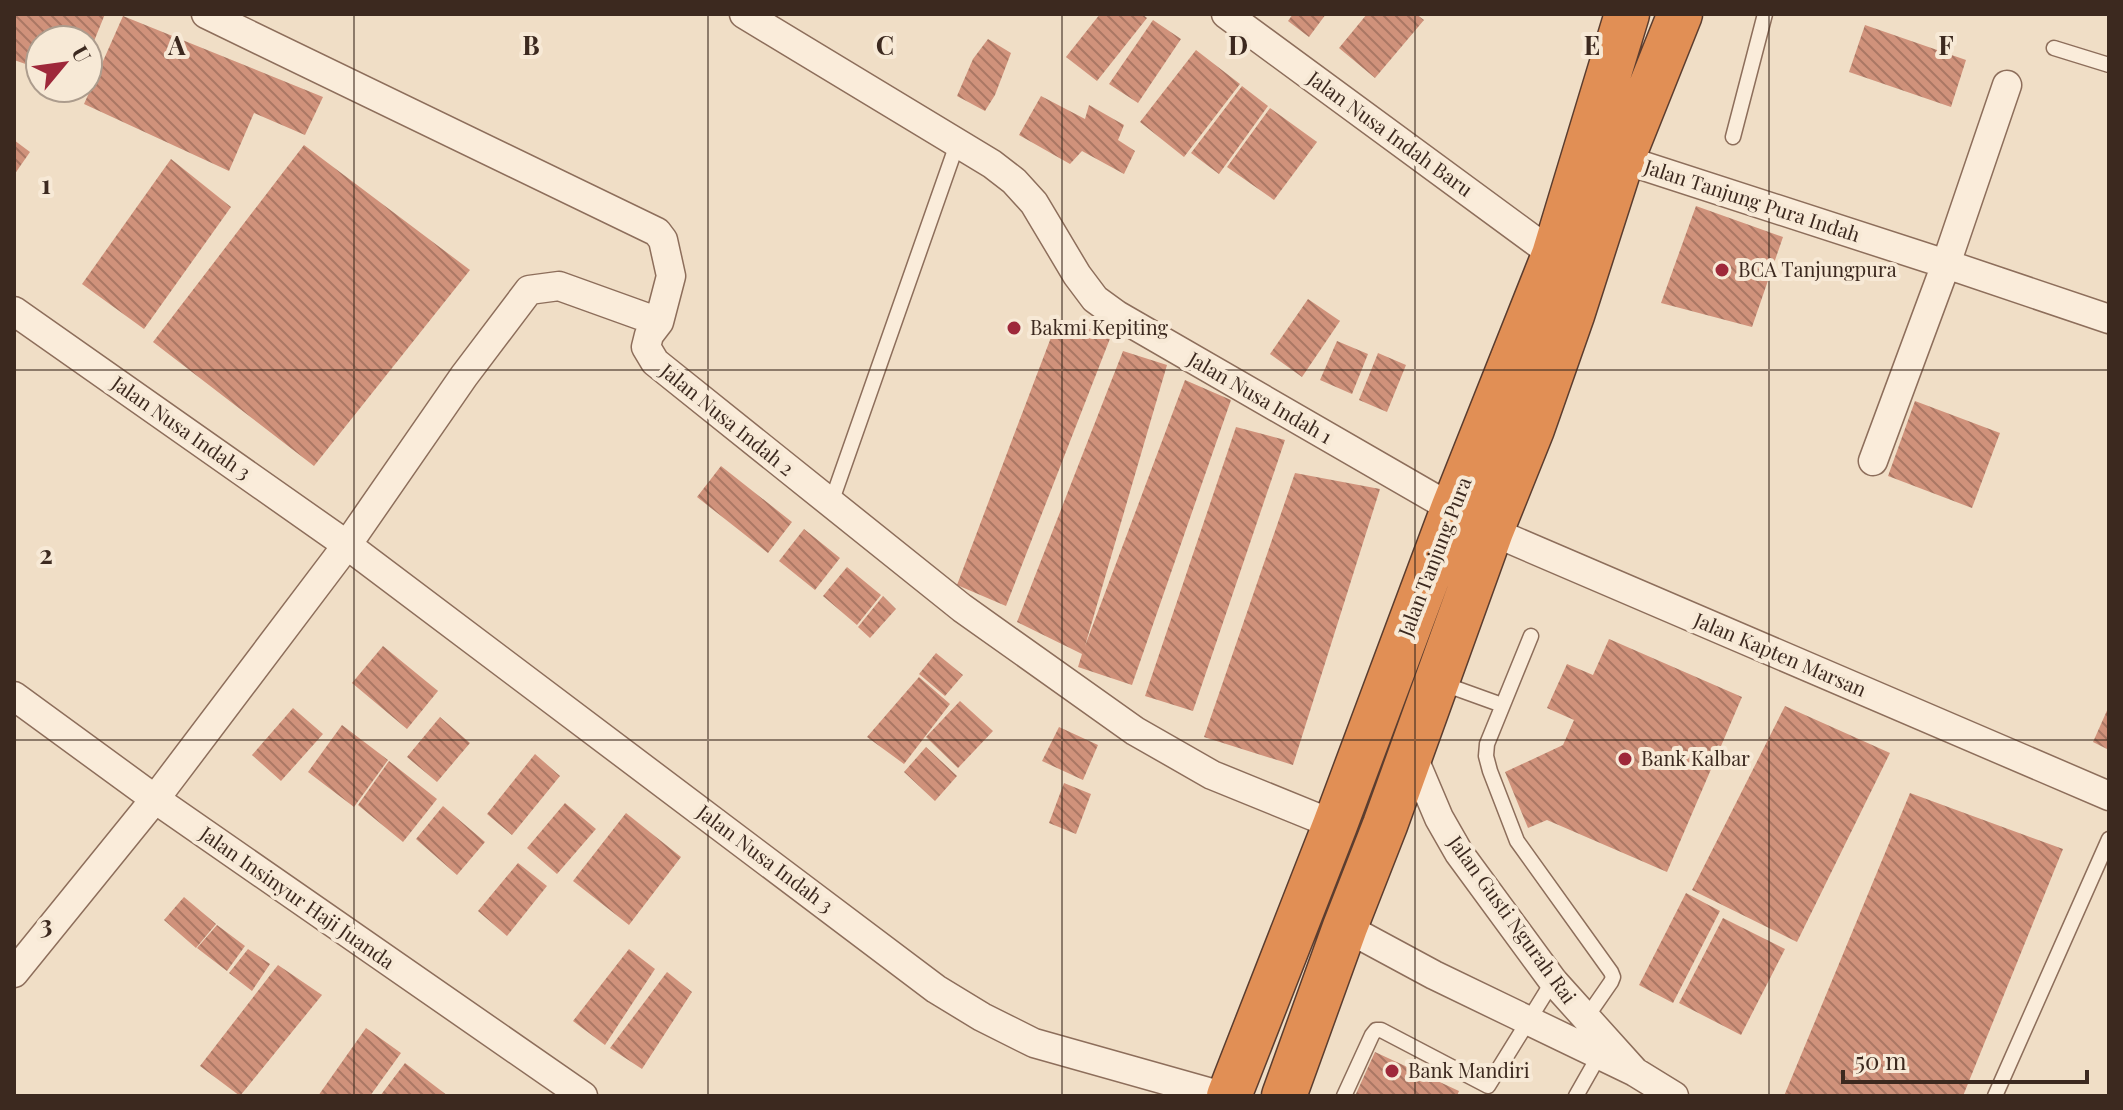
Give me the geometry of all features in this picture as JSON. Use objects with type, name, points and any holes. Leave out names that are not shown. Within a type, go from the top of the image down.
[{"type":"highway","name":"Jalan Tanjung Pura","points":[[1229,1096],[1335,825],[1453,509],[1554,255],[1627,14]]},
{"type":"highway","points":[[1284,1096],[1491,531],[1532,429],[1622,159],[1680,14]]},
{"type":"street","name":"Jalan Nusa Indah 2","points":[[206,14],[657,232],[663,240],[671,276],[659,322],[649,335],[646,347],[655,362],[962,608],[1135,731],[1212,775],[1335,825]]},
{"type":"street","name":"Jalan Nusa Indah 1","points":[[744,14],[992,164],[1014,181],[1034,203],[1095,299],[1117,315],[1453,509]]},
{"type":"street","name":"Jalan Nusa Indah Baru","points":[[1226,14],[1554,255]]},
{"type":"street","points":[[1873,461],[1946,264],[2007,85]]},
{"type":"street","name":"Jalan Tanjung Pura Indah","points":[[1622,159],[2109,319]]},
{"type":"street","points":[[14,973],[155,799],[347,545],[464,376],[529,290],[559,286],[659,322]]},
{"type":"street","name":"Jalan Nusa Indah 3","points":[[14,311],[347,545],[936,989],[1034,1043],[1222,1096]]},
{"type":"street","name":"Jalan Kapten Marsan","points":[[1453,509],[1491,531],[2109,796]]},
{"type":"street","name":"Jalan Insinyur Haji Juanda","points":[[14,696],[155,799],[583,1096]]},
{"type":"street","name":"Jalan Gusti Ngurah Rai","points":[[1411,752],[1434,807],[1459,853],[1553,981],[1578,1029],[1635,1072],[1674,1096]]},
{"type":"street","name":"Jalan Gusti Ngurah Rai","points":[[1345,927],[1528,1021],[1578,1029]]},
{"type":"lane","points":[[1733,137],[1765,14]]},
{"type":"lane","points":[[2054,48],[2109,65]]},
{"type":"lane","points":[[831,503],[957,144]]},
{"type":"lane","points":[[1531,636],[1487,744],[1486,756],[1517,841],[1613,977],[1578,1029]]},
{"type":"lane","points":[[1437,681],[1502,705]]},
{"type":"lane","points":[[1995,1096],[2109,839]]},
{"type":"lane","points":[[1344,1096],[1376,1030],[1488,1086],[1553,981]]},
{"type":"lane","points":[[1576,1096],[1603,1048]]},
{"type":"building","points":[[16,14],[105,14],[101,24],[24,24],[24,63],[14,60]]},
{"type":"building","points":[[1100,14],[1142,14],[1147,18],[1097,81],[1066,57]]},
{"type":"building","points":[[1293,14],[1326,14],[1309,37],[1288,21]]},
{"type":"building","points":[[1367,14],[1416,14],[1424,20],[1375,78],[1339,48]]},
{"type":"building","points":[[123,16],[323,97],[305,135],[254,113],[229,171],[84,104],[104,104],[104,59]]},
{"type":"building","points":[[1153,20],[1181,39],[1138,103],[1109,84]]},
{"type":"building","points":[[1865,25],[1966,60],[1951,107],[1849,72]]},
{"type":"building","points":[[988,39],[1011,53],[995,95],[985,111],[957,96],[973,59]]},
{"type":"building","points":[[1196,50],[1240,84],[1184,157],[1140,122]]},
{"type":"building","points":[[1242,86],[1268,106],[1219,174],[1191,153]]},
{"type":"building","points":[[1041,96],[1085,119],[1089,105],[1124,125],[1118,140],[1135,151],[1124,174],[1082,151],[1070,164],[1019,135]]},
{"type":"building","points":[[1270,108],[1317,142],[1274,200],[1227,167]]},
{"type":"building","points":[[14,140],[30,152],[14,175]]},
{"type":"building","points":[[304,145],[470,270],[314,466],[153,342]]},
{"type":"building","points":[[171,159],[231,207],[144,329],[82,284]]},
{"type":"building","name":"BCA Tanjungpura","points":[[1696,206],[1783,237],[1752,327],[1661,303]]},
{"type":"building","points":[[1308,299],[1340,321],[1302,377],[1270,354]]},
{"type":"building","points":[[1058,319],[1111,336],[1006,606],[957,585]]},
{"type":"building","points":[[1337,341],[1368,354],[1352,394],[1320,380]]},
{"type":"building","points":[[1123,351],[1167,365],[1085,646],[1185,380],[1231,400],[1132,685],[1078,667],[1082,654],[1017,622]]},
{"type":"building","points":[[1378,353],[1406,365],[1387,412],[1359,400]]},
{"type":"building","points":[[1915,401],[2000,433],[1972,508],[1888,476]]},
{"type":"building","points":[[1236,427],[1285,440],[1193,711],[1145,696]]},
{"type":"building","points":[[721,466],[792,522],[768,553],[697,497]]},
{"type":"building","points":[[1295,473],[1380,489],[1293,765],[1204,737]]},
{"type":"building","points":[[804,529],[840,558],[815,590],[779,561]]},
{"type":"building","points":[[847,567],[881,595],[857,625],[823,596]]},
{"type":"building","points":[[883,596],[896,609],[870,638],[858,627]]},
{"type":"building","name":"Bank Kalbar","points":[[1609,639],[1742,697],[1667,872],[1547,820],[1528,828],[1505,772],[1563,745],[1574,720],[1547,708],[1567,664],[1593,675]]},
{"type":"building","points":[[383,646],[438,691],[407,729],[352,683]]},
{"type":"building","points":[[936,653],[963,675],[945,696],[919,674]]},
{"type":"building","points":[[919,677],[950,704],[904,764],[867,737]]},
{"type":"building","points":[[960,701],[993,731],[958,768],[926,737]]},
{"type":"building","points":[[1785,706],[1890,753],[1797,942],[1692,890]]},
{"type":"building","points":[[2109,706],[2109,750],[2093,742]]},
{"type":"building","points":[[293,708],[323,734],[281,781],[252,755]]},
{"type":"building","points":[[440,717],[470,743],[437,782],[407,757]]},
{"type":"building","points":[[342,725],[388,760],[354,807],[308,772]]},
{"type":"building","points":[[1059,727],[1098,745],[1083,780],[1042,761]]},
{"type":"building","points":[[926,747],[957,776],[935,801],[904,772]]},
{"type":"building","points":[[535,754],[560,776],[512,835],[487,814]]},
{"type":"building","points":[[389,761],[437,799],[403,842],[358,805]]},
{"type":"building","points":[[1064,783],[1091,794],[1076,834],[1049,823]]},
{"type":"building","points":[[1910,793],[2063,849],[1963,1096],[1784,1096]]},
{"type":"building","points":[[565,803],[596,829],[557,874],[527,848]]},
{"type":"building","points":[[443,806],[485,842],[457,875],[416,839]]},
{"type":"building","points":[[626,813],[681,857],[629,925],[573,881]]},
{"type":"building","points":[[518,863],[547,886],[507,936],[478,911]]},
{"type":"building","points":[[1686,893],[1720,911],[1673,1003],[1639,985]]},
{"type":"building","points":[[184,897],[216,924],[196,948],[164,920]]},
{"type":"building","points":[[1723,918],[1785,949],[1741,1035],[1679,1003]]},
{"type":"building","points":[[217,925],[245,946],[227,971],[197,948]]},
{"type":"building","points":[[248,949],[270,964],[252,991],[229,973]]},
{"type":"building","points":[[629,949],[655,969],[605,1045],[573,1021]]},
{"type":"building","points":[[278,965],[322,995],[240,1096],[200,1066]]},
{"type":"building","points":[[667,972],[692,992],[642,1069],[610,1048]]},
{"type":"building","points":[[366,1028],[401,1053],[370,1096],[318,1096]]},
{"type":"building","name":"Bank Mandiri","points":[[1375,1052],[1459,1091],[1457,1096],[1355,1096]]},
{"type":"building","points":[[405,1063],[448,1096],[380,1096]]},
{"type":"place","name":"BCA Tanjungpura","points":[[1722,270]]},
{"type":"place","name":"Bakmi Kepiting","points":[[1014,328]]},
{"type":"place","name":"Bank Kalbar","points":[[1625,759]]},
{"type":"place","name":"Bank Mandiri","points":[[1392,1071]]}]
